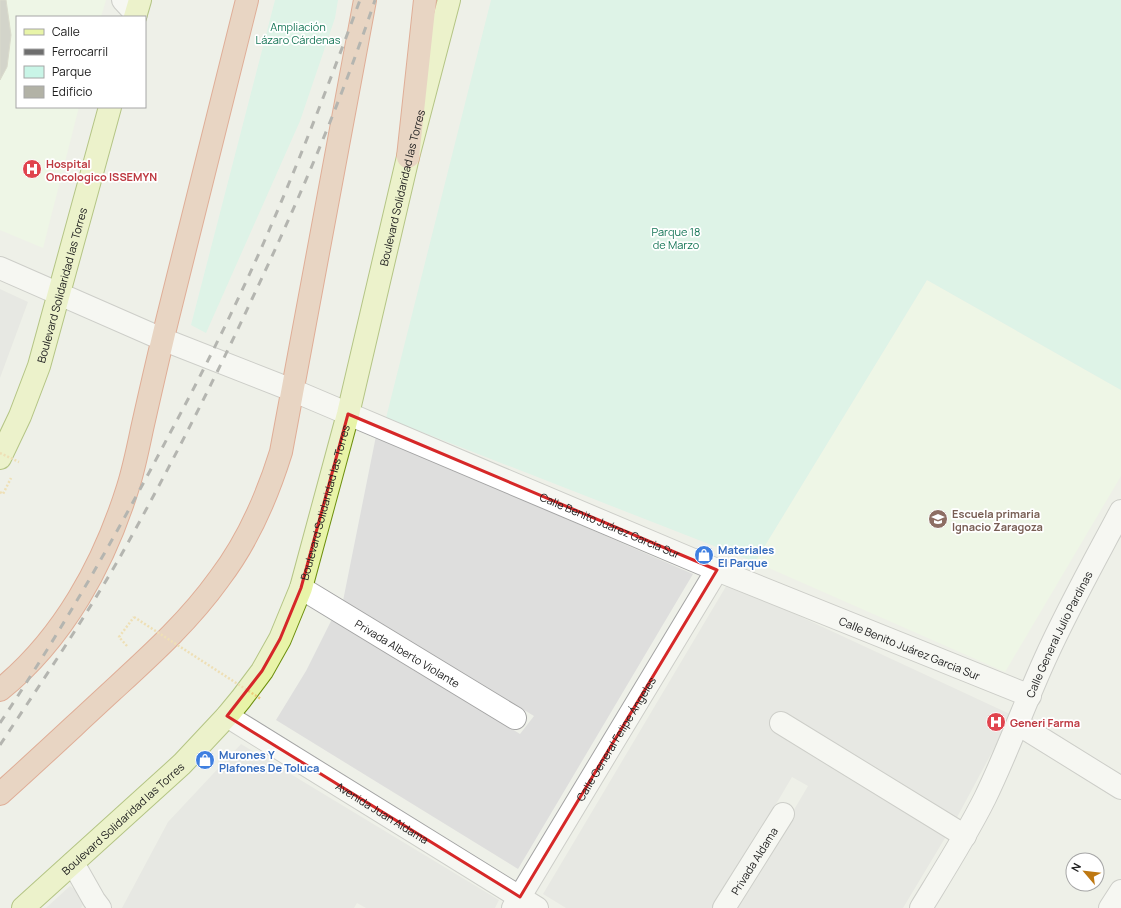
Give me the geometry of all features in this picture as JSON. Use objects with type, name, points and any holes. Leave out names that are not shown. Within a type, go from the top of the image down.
[{"type":"highway","points":[[0,690],[19,674],[51,638],[78,601],[98,566],[114,529],[129,486],[162,339],[248,0]]},
{"type":"highway","points":[[0,794],[142,662],[191,614],[219,579],[240,548],[257,517],[271,484],[281,452],[365,0]]},
{"type":"highway","points":[[408,157],[425,0]]},
{"type":"main road","name":"Boulevard Solidaridad las Torres","points":[[23,908],[182,764],[242,699],[262,671],[280,639],[301,588],[348,414],[408,157],[449,0]]},
{"type":"main road","name":"Boulevard Solidaridad las Torres","points":[[9,460],[20,416],[39,366],[110,108]]},
{"type":"street","name":"Calle Benito Juárez Garcia Sur","points":[[0,268],[162,339],[292,390],[717,570],[1030,696]]},
{"type":"street","name":"Calle General Julio Pardinas","points":[[921,908],[965,836],[1018,724],[1044,660],[1121,511]]},
{"type":"street","name":"Calle General Felipe Ángeles","points":[[523,904],[717,570]]},
{"type":"street","name":"Privada Alberto Violante","points":[[301,588],[515,718]]},
{"type":"street","name":"Avenida Juan Aldama","points":[[227,716],[523,904]]},
{"type":"street","points":[[781,724],[965,836]]},
{"type":"street","points":[[1018,724],[1121,788]]},
{"type":"street","name":"Privada Aldama","points":[[724,908],[783,814]]},
{"type":"street","points":[[73,863],[100,908]]},
{"type":"street","points":[[1110,908],[1121,890]]},
{"type":"path","points":[[0,453],[9,460]]},
{"type":"path","points":[[142,662],[119,637],[134,617],[261,699]]},
{"type":"highlighted area","points":[[348,414],[717,570],[520,897],[227,716],[262,671],[280,639],[301,588]]},
{"type":"shaded area","name":"Hospital Oncologico ISSEMYN","points":[[0,0],[106,0],[101,16],[16,16],[16,108],[79,108],[43,248],[0,230]]},
{"type":"shaded area","name":"Escuela primaria Ignacio Zaragoza","points":[[927,280],[1121,390],[1121,476],[1005,672],[755,562]]},
{"type":"shaded area","points":[[0,289],[28,302],[0,378]]},
{"type":"shaded area","points":[[376,436],[693,574],[518,869],[276,720],[306,671],[333,617],[520,734],[534,716],[343,601]]},
{"type":"shaded area","points":[[728,583],[1012,715],[954,823],[903,908],[736,908],[808,786],[792,777],[715,908],[566,908],[543,894]]},
{"type":"shaded area","points":[[241,744],[499,900],[495,908],[366,908],[357,903],[354,908],[122,908],[168,822]]},
{"type":"shaded area","points":[[70,886],[87,898],[81,908],[46,908]]},
{"type":"green space","name":"Ampliación Lázaro Cárdenas","points":[[275,0],[338,0],[335,18],[300,121],[206,333],[191,325]]},
{"type":"green space","name":"Parque 18 de Marzo","points":[[491,0],[1121,0],[1121,390],[927,280],[755,562],[386,418]]},
{"type":"building","points":[[0,0],[6,0],[11,35],[7,67],[0,80]]},
{"type":"railway","points":[[0,723],[45,653],[109,545],[182,411],[218,340],[253,267],[290,182],[360,0]]},
{"type":"railway","points":[[0,745],[106,581],[155,494],[205,397],[302,189],[348,76],[375,0]]},
{"type":"place","name":"Hospital Oncologico ISSEMYN","points":[[32,169]]},
{"type":"place","name":"Escuela primaria Ignacio Zaragoza","points":[[938,519]]},
{"type":"place","name":"Materiales El Parque","points":[[704,555]]},
{"type":"place","name":"Generi Farma","points":[[996,722]]},
{"type":"place","name":"Murones Y Plafones De Toluca","points":[[205,760]]}]
